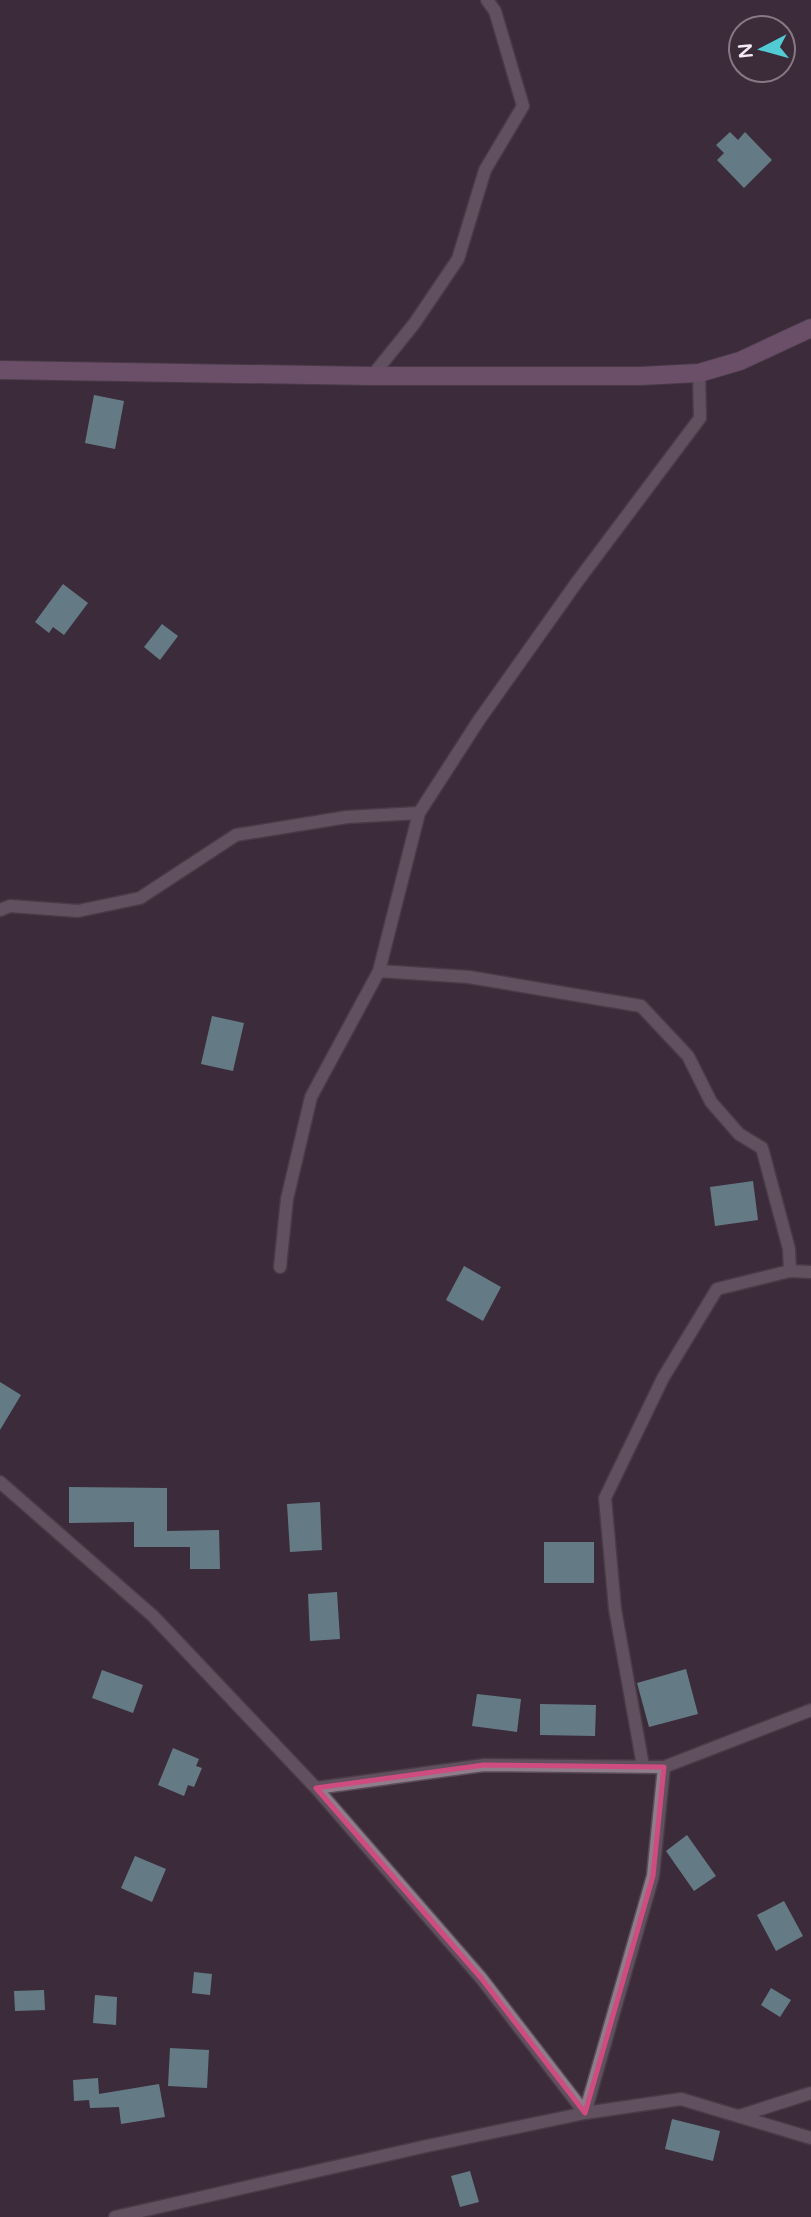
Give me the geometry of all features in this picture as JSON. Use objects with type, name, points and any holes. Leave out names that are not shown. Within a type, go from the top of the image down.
[{"type":"main road","points":[[0,370],[372,376],[640,376],[699,373],[740,361],[811,328]]},
{"type":"street","points":[[372,376],[414,324],[458,259],[485,170],[523,106],[495,11],[487,0]]},
{"type":"street","points":[[280,1267],[287,1199],[311,1097],[379,971],[419,813],[569,593],[700,418],[699,373]]},
{"type":"street","points":[[0,911],[10,906],[78,911],[140,898],[236,835],[347,817],[419,813]]},
{"type":"street","points":[[379,971],[469,977],[641,1006],[688,1056],[711,1102],[739,1134],[762,1148],[789,1249],[790,1271]]},
{"type":"street","points":[[643,1766],[615,1609],[605,1498],[663,1378],[717,1289],[790,1271],[811,1272]]},
{"type":"street","points":[[0,1482],[153,1616],[316,1788],[481,1978],[585,2113]]},
{"type":"street","points":[[316,1788],[484,1765],[664,1767],[811,1710]]},
{"type":"street","points":[[585,2113],[653,1876],[664,1767]]},
{"type":"street","points":[[739,2116],[811,2093]]},
{"type":"street","points":[[115,2217],[585,2113],[681,2099],[811,2138]]},
{"type":"highlighted area","points":[[484,1765],[664,1767],[653,1876],[585,2113],[481,1978],[316,1788]]},
{"type":"building","points":[[730,132],[738,140],[745,132],[772,160],[744,188],[717,160],[724,153],[716,145]]},
{"type":"building","points":[[94,395],[124,401],[115,449],[85,443]]},
{"type":"building","points":[[63,584],[88,603],[64,635],[53,627],[49,633],[35,622]]},
{"type":"building","points":[[162,624],[178,636],[160,660],[144,647]]},
{"type":"building","points":[[212,1016],[244,1023],[233,1071],[201,1064]]},
{"type":"building","points":[[753,1181],[758,1220],[715,1226],[710,1187]]},
{"type":"building","points":[[464,1266],[501,1287],[483,1321],[446,1300]]},
{"type":"building","points":[[0,1382],[21,1395],[0,1430]]},
{"type":"building","points":[[69,1487],[167,1488],[167,1531],[219,1530],[220,1569],[190,1569],[190,1547],[134,1547],[134,1522],[69,1523]]},
{"type":"building","points":[[320,1502],[322,1550],[290,1552],[287,1504]]},
{"type":"building","points":[[544,1542],[594,1542],[594,1583],[544,1583]]},
{"type":"building","points":[[337,1592],[340,1639],[310,1641],[308,1594]]},
{"type":"building","points":[[686,1669],[698,1714],[649,1727],[637,1683]]},
{"type":"building","points":[[102,1670],[143,1685],[133,1713],[92,1698]]},
{"type":"building","points":[[477,1694],[521,1699],[517,1732],[472,1726]]},
{"type":"building","points":[[540,1704],[596,1705],[595,1736],[540,1735]]},
{"type":"building","points":[[173,1748],[199,1759],[196,1766],[202,1768],[194,1787],[188,1785],[184,1796],[158,1785]]},
{"type":"building","points":[[687,1835],[716,1876],[694,1891],[666,1851]]},
{"type":"building","points":[[135,1856],[166,1869],[152,1902],[121,1888]]},
{"type":"building","points":[[784,1901],[803,1936],[776,1951],[757,1915]]},
{"type":"building","points":[[194,1972],[212,1974],[210,1995],[192,1993]]},
{"type":"building","points":[[771,1988],[791,2000],[780,2017],[761,2005]]},
{"type":"building","points":[[44,1990],[45,2010],[15,2011],[14,1991]]},
{"type":"building","points":[[95,1995],[117,1997],[116,2025],[93,2023]]},
{"type":"building","points":[[170,2048],[209,2050],[207,2088],[168,2086]]},
{"type":"building","points":[[98,2078],[99,2094],[159,2084],[165,2117],[121,2124],[119,2107],[90,2108],[89,2100],[74,2101],[73,2080]]},
{"type":"building","points":[[672,2119],[720,2131],[713,2161],[665,2149]]},
{"type":"building","points":[[470,2171],[479,2202],[460,2207],[451,2176]]}]
